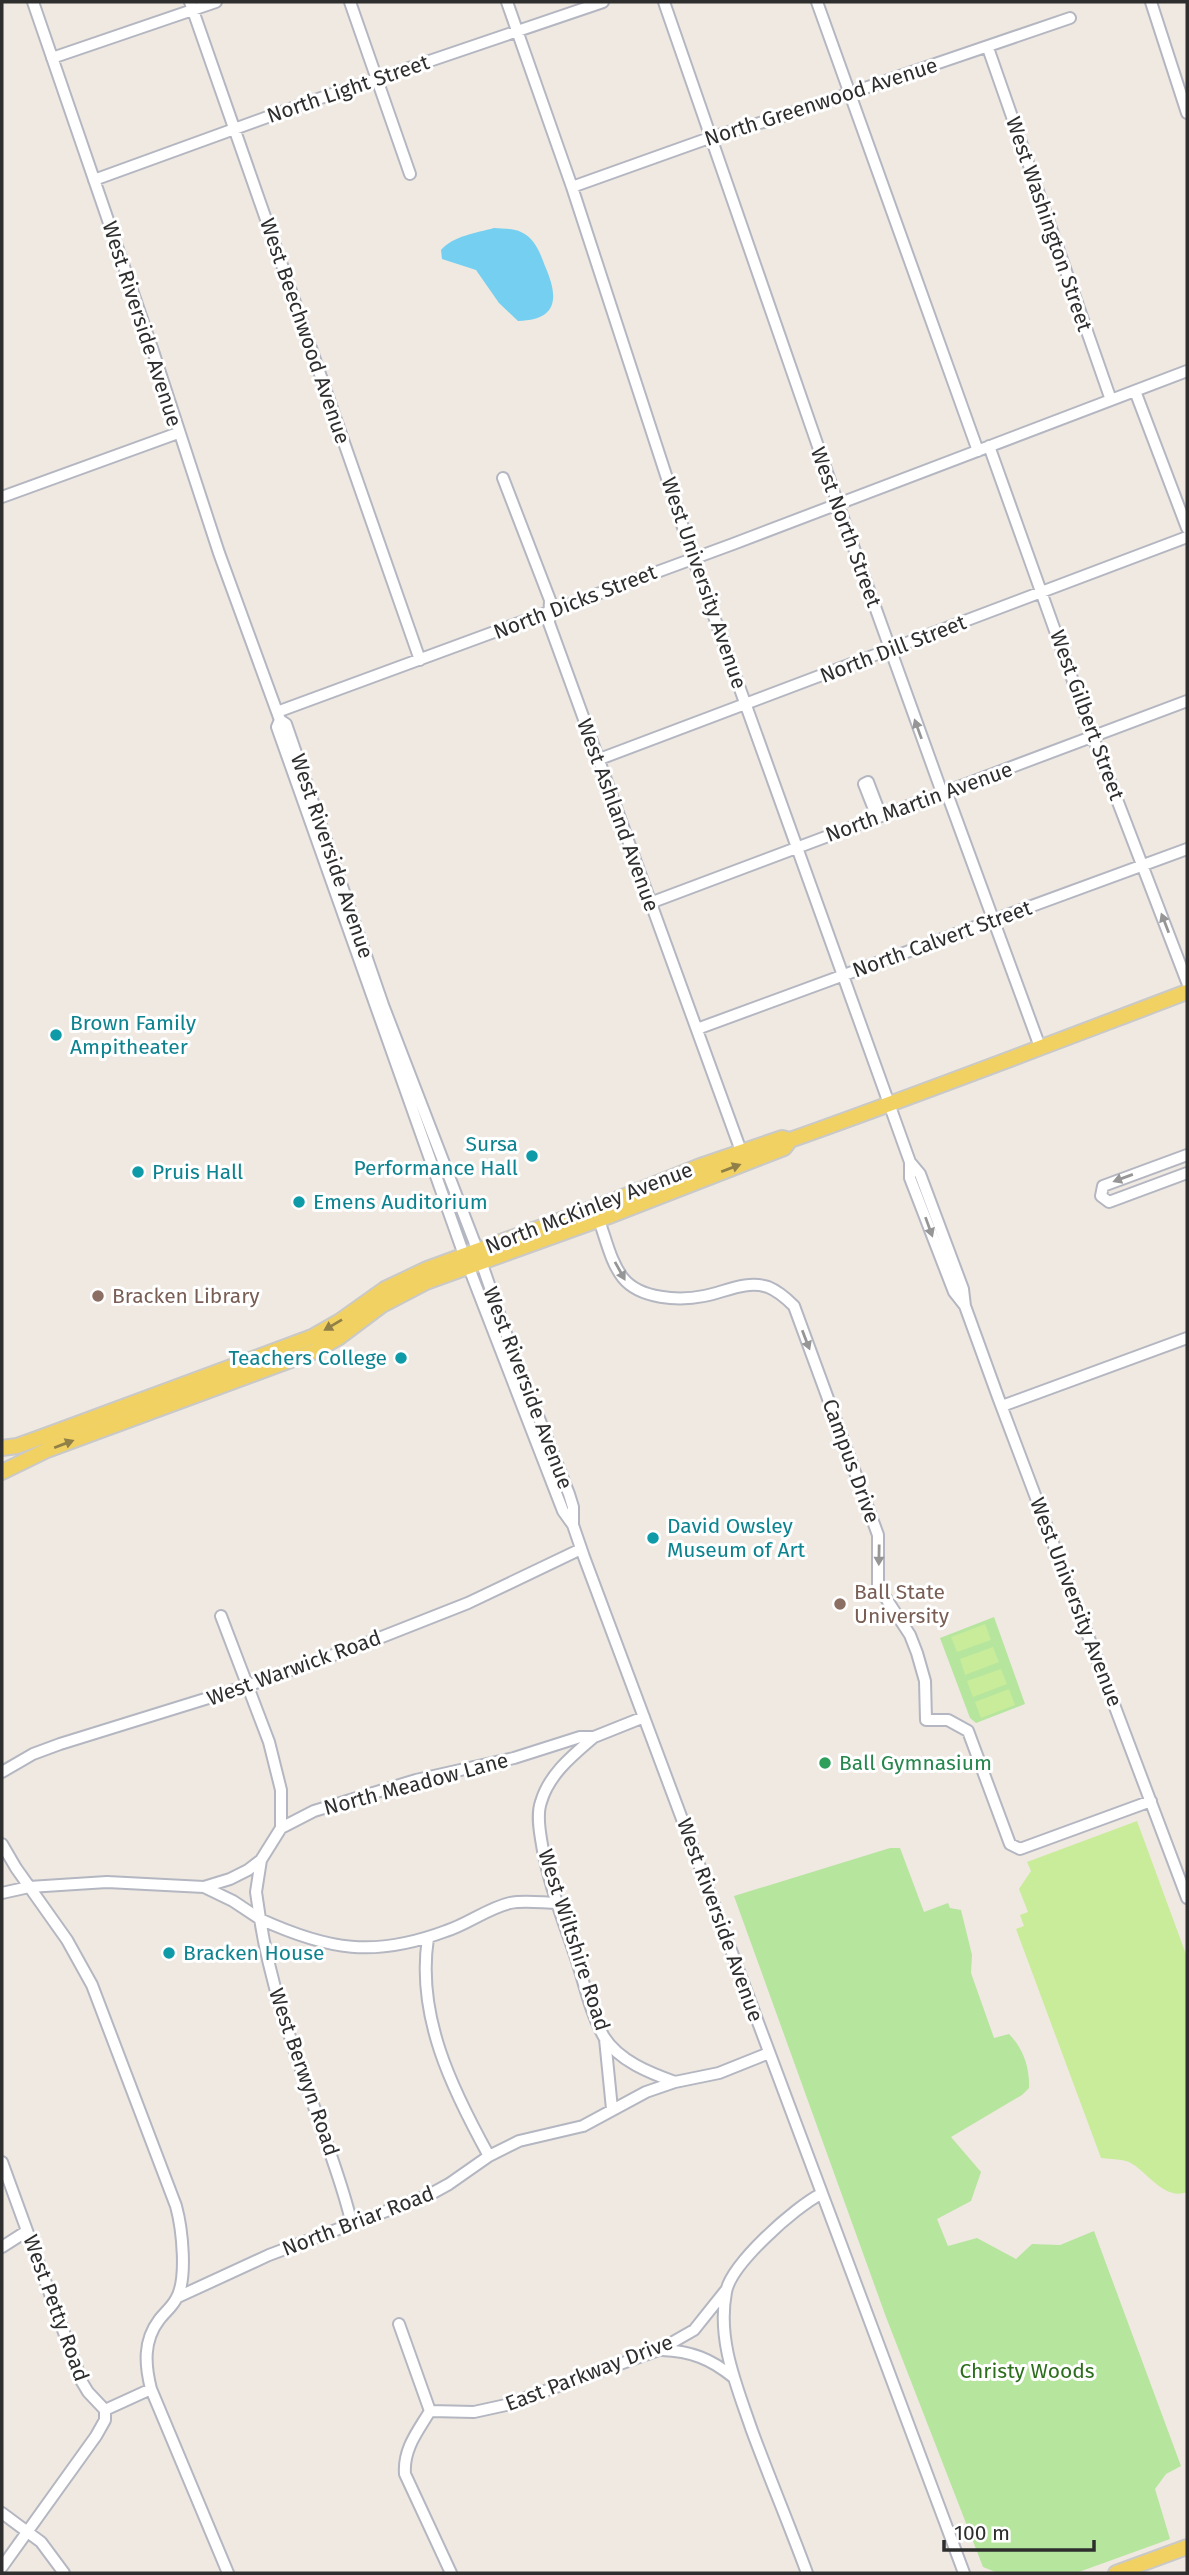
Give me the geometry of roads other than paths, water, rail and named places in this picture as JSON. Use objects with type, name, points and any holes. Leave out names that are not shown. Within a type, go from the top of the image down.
[{"type":"main road","name":"North McKinley Avenue","points":[[2,1448],[17,1446],[312,1337],[396,1283],[470,1261],[597,1214],[741,1151],[782,1138],[790,1140],[889,1106],[1187,992]]},
{"type":"main road","points":[[597,1214],[784,1148],[790,1140]]},
{"type":"main road","name":"North McKinley Avenue","points":[[2,1472],[58,1446],[315,1351],[338,1338],[382,1305],[470,1261]]},
{"type":"main road","points":[[1116,2573],[1187,2547]]},
{"type":"street","name":"West Riverside Avenue","points":[[33,2],[153,351],[178,433],[278,716],[286,723],[470,1261],[563,1511],[573,1525],[964,2573]]},
{"type":"street","points":[[52,58],[192,6],[216,2]]},
{"type":"street","points":[[350,2],[410,174]]},
{"type":"street","name":"West University Avenue","points":[[507,2],[572,187],[693,558],[910,1162],[910,1178],[954,1292],[965,1306],[1187,1898]]},
{"type":"street","name":"North Light Street","points":[[94,180],[377,78],[603,2]]},
{"type":"street","name":"West North Street","points":[[664,2],[838,504],[1040,1047]]},
{"type":"street","points":[[817,2],[978,451]]},
{"type":"street","points":[[1151,2],[1187,113]]},
{"type":"street","name":"West Beechwood Avenue","points":[[192,6],[421,660]]},
{"type":"street","name":"North Greenwood Avenue","points":[[572,187],[712,137],[988,48],[1070,18]]},
{"type":"street","name":"West Washington Street","points":[[988,48],[1111,400]]},
{"type":"street","name":"North Dicks Street","points":[[278,716],[1187,371]]},
{"type":"street","points":[[1135,391],[1187,528]]},
{"type":"street","points":[[2,497],[178,433]]},
{"type":"street","name":"West Gilbert Street","points":[[989,446],[1093,737],[1187,982]]},
{"type":"street","name":"West Ashland Avenue","points":[[503,478],[550,600],[549,623],[597,760],[741,1151]]},
{"type":"street","name":"North Dill Street","points":[[597,760],[1187,537]]},
{"type":"street","name":"North Martin Avenue","points":[[650,903],[1187,701]]},
{"type":"street","name":"North Calvert Street","points":[[697,1029],[1187,849]]},
{"type":"street","points":[[1187,1155],[1103,1186],[1101,1196],[1109,1202],[1187,1173]]},
{"type":"street","name":"Campus Drive","points":[[597,1214],[621,1275],[632,1286],[644,1292],[678,1298],[702,1297],[754,1285],[768,1287],[794,1306],[878,1535],[878,1586],[910,1635],[917,1653],[925,1681],[926,1720],[948,1720],[968,1731],[1010,1844],[1020,1849],[1151,1801]]},
{"type":"street","points":[[1002,1406],[1187,1338]]},
{"type":"street","name":"West Warwick Road","points":[[2,1772],[33,1754],[60,1744],[247,1686],[468,1603],[581,1549]]},
{"type":"street","points":[[2,1893],[29,1887],[107,1882],[204,1887],[239,1875],[261,1860],[281,1828],[282,1805],[278,1772],[221,1616]]},
{"type":"street","name":"North Meadow Lane","points":[[281,1828],[314,1811],[374,1792],[514,1758],[580,1737],[594,1737],[644,1717]]},
{"type":"street","name":"West Wiltshire Road","points":[[594,1737],[566,1762],[549,1782],[540,1803],[541,1839],[558,1903],[595,2015],[605,2037],[615,2049],[638,2066],[675,2082]]},
{"type":"street","points":[[2,1844],[29,1887],[68,1940],[92,1985],[176,2206],[183,2240],[178,2297],[156,2324],[148,2342],[145,2362],[151,2389],[228,2573]]},
{"type":"street","name":"West Berwyn Road","points":[[261,1860],[257,1880],[260,1919],[276,1992],[343,2189],[352,2225]]},
{"type":"street","points":[[204,1887],[233,1901],[260,1919],[299,1937],[339,1946],[382,1946],[428,1938],[511,1903],[558,1903]]},
{"type":"street","points":[[428,1938],[428,1998],[434,2032],[468,2119],[489,2156]]},
{"type":"street","points":[[605,2037],[612,2109]]},
{"type":"street","name":"North Briar Road","points":[[178,2297],[269,2255],[429,2195],[489,2156],[519,2141],[583,2126],[646,2092],[675,2082],[719,2073],[769,2053]]},
{"type":"street","name":"West Petty Road","points":[[2,2162],[82,2382],[105,2410]]},
{"type":"street","name":"East Parkway Drive","points":[[430,2411],[474,2412],[506,2405],[659,2350],[694,2330],[753,2250],[798,2208],[821,2193]]},
{"type":"street","points":[[2,2247],[27,2231]]},
{"type":"street","points":[[726,2290],[724,2336],[733,2377],[807,2573]]},
{"type":"street","points":[[399,2323],[430,2411],[405,2456],[405,2474],[452,2573]]},
{"type":"street","points":[[659,2350],[684,2351],[703,2357],[733,2377]]},
{"type":"street","points":[[2,2567],[101,2428],[105,2420],[105,2410],[151,2389]]},
{"type":"street","points":[[2,2513],[28,2531],[49,2551],[64,2573]]},
{"type":"street","points":[[800,2555],[800,2573]]},
{"type":"water","points":[[494,228],[521,232],[530,238],[539,251],[552,288],[552,305],[548,312],[531,320],[518,321],[499,303],[476,270],[442,259],[441,250],[452,241]]},
{"type":"place","name":"Brown Family Ampitheater","points":[[56,1035]]},
{"type":"place","name":"Sursa Performance Hall","points":[[532,1156]]},
{"type":"place","name":"Pruis Hall","points":[[138,1172]]},
{"type":"place","name":"Emens Auditorium","points":[[299,1202]]},
{"type":"place","name":"Bracken Library","points":[[98,1296]]},
{"type":"place","name":"Teachers College","points":[[401,1358]]},
{"type":"place","name":"David Owsley Museum of Art","points":[[653,1538]]},
{"type":"place","name":"Ball State University","points":[[840,1604]]},
{"type":"place","name":"Ball Gymnasium","points":[[825,1763]]},
{"type":"place","name":"Bracken House","points":[[169,1953]]},
{"type":"park label","name":"Christy Woods","points":[[1027,2371]]}]
